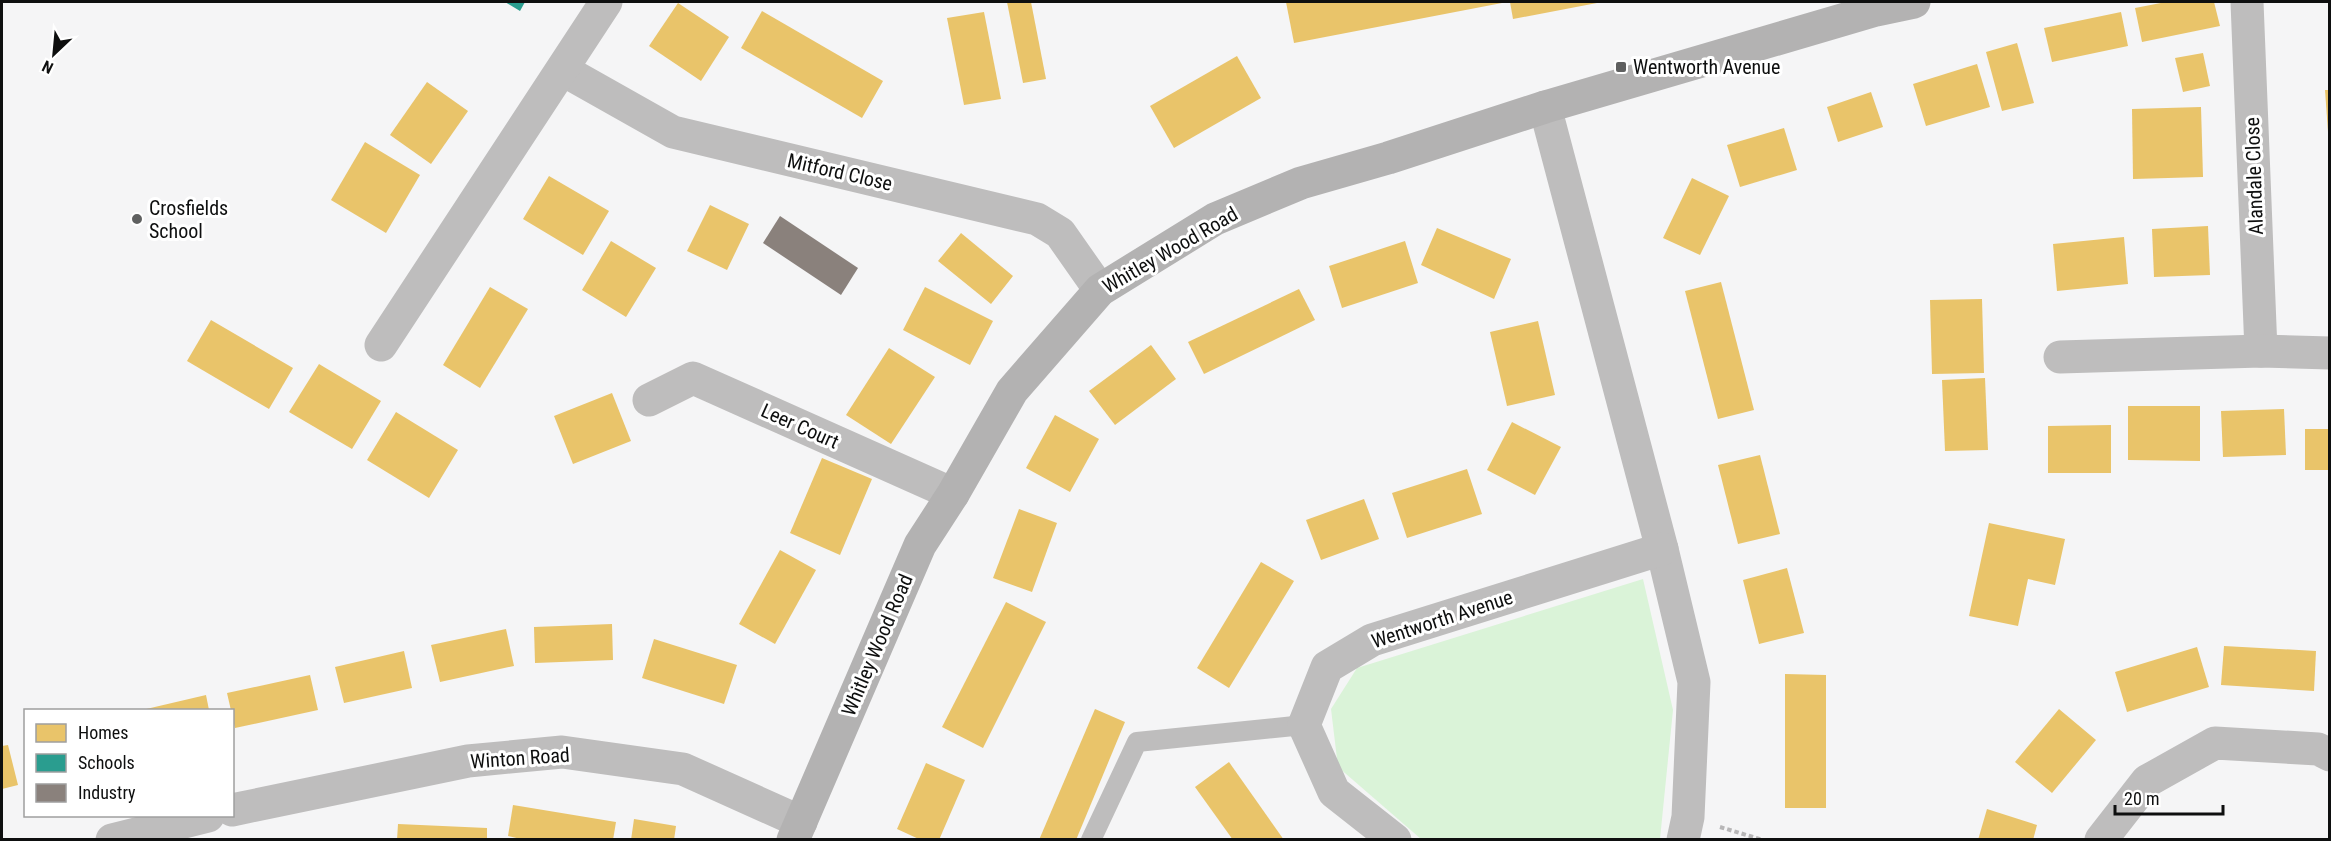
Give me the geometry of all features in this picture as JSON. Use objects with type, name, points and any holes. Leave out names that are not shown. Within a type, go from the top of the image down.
[{"type":"street","points":[[381,345],[606,2]]},
{"type":"street","name":"Whitley Wood Road","points":[[797,831],[920,545],[953,494],[1011,391],[1100,290],[1215,219],[1301,183],[1875,6],[1914,2]]},
{"type":"street","name":"Alandale Close","points":[[2247,2],[2261,351]]},
{"type":"street","name":"Mitford Close","points":[[563,70],[673,132],[1037,219],[1060,233],[1100,290]]},
{"type":"street","points":[[1545,106],[1662,549],[1694,682],[1686,828]]},
{"type":"street","points":[[2060,357],[2261,351],[2330,353]]},
{"type":"street","name":"Leer Court","points":[[649,400],[693,378],[953,494]]},
{"type":"street","name":"Wentworth Avenue","points":[[1304,725],[1327,667],[1372,640],[1662,549]]},
{"type":"street","points":[[1304,725],[1334,792],[1395,840]]},
{"type":"street","points":[[2101,840],[2147,781],[2215,743],[2318,749],[2330,755]]},
{"type":"street","name":"Winton Road","points":[[234,810],[468,760],[562,752],[682,769],[797,831]]},
{"type":"street","points":[[112,840],[204,817]]},
{"type":"lane","points":[[1091,840],[1137,742],[1304,725]]},
{"type":"path","points":[[1686,828],[1763,840]]},
{"type":"green space","points":[[1643,579],[1673,710],[1660,839],[1421,839],[1338,767],[1331,709],[1357,668]]},
{"type":"building: Homes","points":[[1007,2],[1031,2],[1046,79],[1023,83]]},
{"type":"building: Homes","points":[[1286,2],[1501,2],[1502,3],[1294,43]]},
{"type":"building: Homes","points":[[1510,2],[1597,2],[1597,3],[1513,19]]},
{"type":"building: Homes","points":[[2166,2],[2214,2],[2220,26],[2142,42],[2135,8]]},
{"type":"building: Homes","points":[[678,3],[729,37],[701,81],[649,46]]},
{"type":"building: Homes","points":[[762,11],[883,81],[862,118],[741,48]]},
{"type":"building: Homes","points":[[984,12],[1001,99],[964,105],[947,18]]},
{"type":"building: Homes","points":[[2121,12],[2128,46],[2052,62],[2044,28]]},
{"type":"building: Homes","points":[[2017,43],[2034,103],[2002,111],[1986,52]]},
{"type":"building: Homes","points":[[2203,53],[2210,86],[2183,92],[2175,58]]},
{"type":"building: Homes","points":[[1237,56],[1261,98],[1174,148],[1150,106]]},
{"type":"building: Homes","points":[[1977,64],[1990,107],[1926,126],[1913,84]]},
{"type":"building: Homes","points":[[427,82],[468,111],[431,164],[390,135]]},
{"type":"building: Homes","points":[[2325,90],[2330,90],[2330,132],[2328,132]]},
{"type":"building: Homes","points":[[1871,92],[1883,127],[1838,142],[1827,107]]},
{"type":"building: Homes","points":[[2201,107],[2203,177],[2133,179],[2132,109]]},
{"type":"building: Homes","points":[[1784,128],[1797,170],[1740,187],[1727,145]]},
{"type":"building: Homes","points":[[365,142],[420,175],[386,233],[331,200]]},
{"type":"building: Homes","points":[[549,176],[609,211],[583,255],[523,219]]},
{"type":"building: Homes","points":[[1692,178],[1729,196],[1700,255],[1663,238]]},
{"type":"building: Homes","points":[[710,205],[749,224],[727,270],[687,251]]},
{"type":"building: Homes","points":[[2208,226],[2210,275],[2154,277],[2152,229]]},
{"type":"building: Homes","points":[[1437,228],[1511,259],[1494,299],[1421,265]]},
{"type":"building: Homes","points":[[961,233],[1013,276],[991,304],[938,261]]},
{"type":"building: Homes","points":[[2124,237],[2128,284],[2057,291],[2053,244]]},
{"type":"building: Homes","points":[[611,241],[656,268],[626,317],[582,290]]},
{"type":"building: Homes","points":[[1405,241],[1418,283],[1342,308],[1329,266]]},
{"type":"building: Homes","points":[[1721,282],[1754,410],[1718,419],[1685,291]]},
{"type":"building: Homes","points":[[490,287],[528,309],[480,388],[443,365]]},
{"type":"building: Homes","points":[[925,287],[993,321],[970,365],[903,330]]},
{"type":"building: Homes","points":[[1299,289],[1315,320],[1204,374],[1188,342]]},
{"type":"building: Homes","points":[[1982,299],[1984,373],[1932,374],[1930,300]]},
{"type":"building: Homes","points":[[211,320],[293,368],[269,409],[187,361]]},
{"type":"building: Homes","points":[[1538,321],[1555,395],[1507,406],[1490,332]]},
{"type":"building: Homes","points":[[1151,345],[1176,379],[1115,425],[1089,391]]},
{"type":"building: Homes","points":[[889,348],[935,377],[891,444],[846,415]]},
{"type":"building: Homes","points":[[319,364],[381,401],[352,449],[289,412]]},
{"type":"building: Homes","points":[[1985,378],[1988,450],[1945,451],[1942,380]]},
{"type":"building: Homes","points":[[612,393],[631,441],[573,464],[554,416]]},
{"type":"building: Homes","points":[[2128,406],[2200,406],[2200,461],[2128,460]]},
{"type":"building: Homes","points":[[2284,409],[2286,455],[2223,457],[2221,411]]},
{"type":"building: Homes","points":[[396,412],[458,450],[429,498],[367,460]]},
{"type":"building: Homes","points":[[1055,415],[1099,439],[1070,492],[1026,468]]},
{"type":"building: Homes","points":[[1512,422],[1561,447],[1535,495],[1487,470]]},
{"type":"building: Homes","points":[[2111,425],[2111,473],[2048,473],[2048,426]]},
{"type":"building: Homes","points":[[2305,429],[2330,429],[2330,470],[2305,470]]},
{"type":"building: Homes","points":[[1760,455],[1780,534],[1738,544],[1718,465]]},
{"type":"building: Homes","points":[[822,458],[872,479],[840,555],[790,533]]},
{"type":"building: Homes","points":[[1467,469],[1482,514],[1407,538],[1392,493]]},
{"type":"building: Homes","points":[[1364,499],[1379,539],[1321,560],[1306,520]]},
{"type":"building: Homes","points":[[1019,509],[1057,523],[1032,592],[993,578]]},
{"type":"building: Homes","points":[[1989,523],[2065,539],[2055,585],[2028,579],[2018,626],[1969,616]]},
{"type":"building: Homes","points":[[780,550],[816,570],[775,644],[739,624]]},
{"type":"building: Homes","points":[[1261,562],[1294,581],[1229,688],[1197,668]]},
{"type":"building: Homes","points":[[1787,568],[1804,633],[1759,644],[1743,580]]},
{"type":"building: Homes","points":[[1006,602],[1046,622],[983,748],[942,727]]},
{"type":"building: Homes","points":[[612,624],[613,660],[535,663],[534,627]]},
{"type":"building: Homes","points":[[506,629],[514,666],[440,682],[431,645]]},
{"type":"building: Homes","points":[[654,639],[737,665],[724,704],[642,678]]},
{"type":"building: Homes","points":[[2224,646],[2316,651],[2314,691],[2221,685]]},
{"type":"building: Homes","points":[[2197,647],[2209,687],[2127,712],[2115,672]]},
{"type":"building: Homes","points":[[404,651],[412,688],[344,703],[335,667]]},
{"type":"building: Homes","points":[[1785,674],[1826,675],[1826,808],[1785,808]]},
{"type":"building: Homes","points":[[310,675],[318,710],[235,728],[234,709],[231,709],[227,693]]},
{"type":"building: Homes","points":[[206,695],[209,709],[146,709]]},
{"type":"building: Homes","points":[[1095,709],[1125,722],[1076,840],[1039,840]]},
{"type":"building: Homes","points":[[2059,709],[2096,740],[2052,793],[2015,762]]},
{"type":"building: Homes","points":[[8,745],[18,785],[2,789],[2,746]]},
{"type":"building: Homes","points":[[1229,762],[1284,840],[1233,840],[1195,787]]},
{"type":"building: Homes","points":[[926,763],[965,780],[939,840],[921,840],[897,829]]},
{"type":"building: Homes","points":[[513,805],[616,822],[613,840],[525,840],[508,836]]},
{"type":"building: Homes","points":[[1987,809],[2037,825],[2033,840],[1978,840]]},
{"type":"building: Homes","points":[[634,819],[676,826],[674,840],[631,840]]},
{"type":"building: Homes","points":[[398,824],[487,828],[487,840],[397,840]]},
{"type":"building: Schools","points":[[505,2],[525,2],[520,11]]},
{"type":"building: Industry","points":[[780,216],[858,268],[841,295],[763,243]]},
{"type":"place","name":"Wentworth Avenue","points":[[1621,67]]},
{"type":"place","name":"Crosfields School","points":[[137,219]]}]
